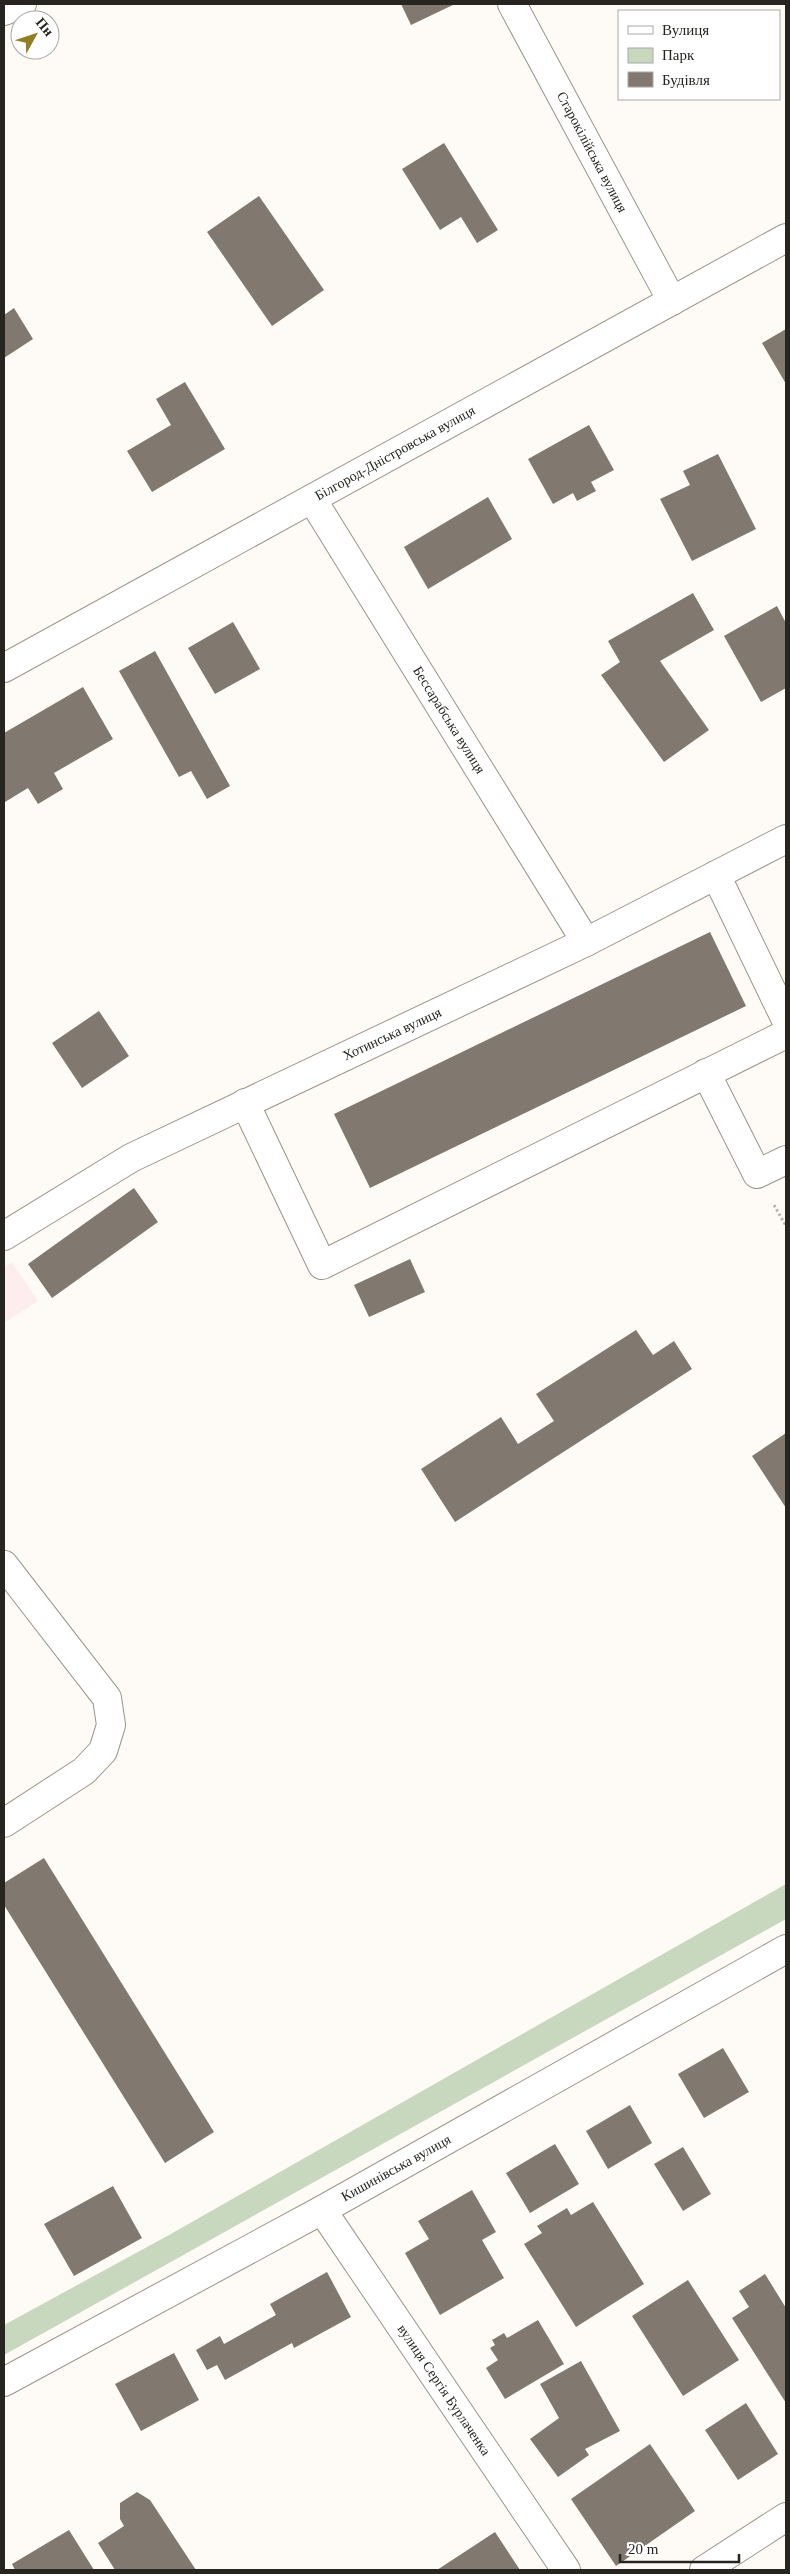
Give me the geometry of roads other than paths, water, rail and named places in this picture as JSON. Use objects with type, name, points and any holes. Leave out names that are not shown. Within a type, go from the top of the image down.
[{"type":"street","points":[[4,12],[22,4]]},
{"type":"street","name":"Старокілійська вулиця","points":[[512,4],[672,301]]},
{"type":"street","name":"Білгород-Дністровська вулиця","points":[[4,668],[786,238]]},
{"type":"street","name":"Бессарабська вулиця","points":[[312,499],[586,942]]},
{"type":"street","name":"Хотинська вулиця","points":[[4,1236],[131,1158],[586,942],[786,839]]},
{"type":"street","points":[[716,875],[786,1020]]},
{"type":"street","points":[[245,1104],[322,1265],[786,1034]]},
{"type":"street","points":[[706,1074],[757,1174],[786,1160]]},
{"type":"street","points":[[4,1565],[107,1698],[111,1725],[103,1751],[84,1770],[4,1823]]},
{"type":"street","name":"Кишинівська вулиця","points":[[4,2382],[322,2210],[786,1949]]},
{"type":"street","name":"вулиця Сергія Бурлаченка","points":[[322,2210],[566,2570]]},
{"type":"street","points":[[704,2570],[786,2517]]}]
